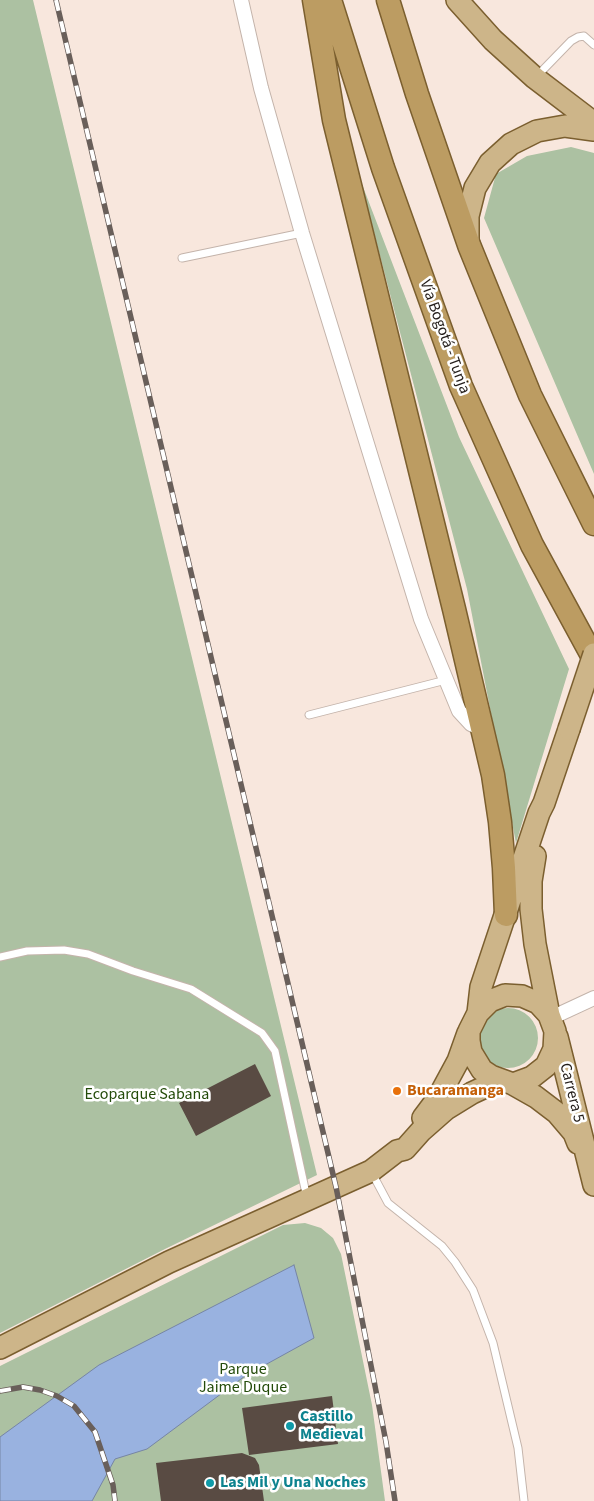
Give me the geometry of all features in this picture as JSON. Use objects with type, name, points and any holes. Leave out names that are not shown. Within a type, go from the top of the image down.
[{"type":"highway","points":[[314,0],[334,120],[483,730],[500,822],[506,915]]},
{"type":"highway","name":"Vía Bogotá - Tunja","points":[[330,0],[383,168],[461,386],[532,545],[594,659]]},
{"type":"highway","points":[[388,0],[417,94],[469,245],[530,395],[594,524]]},
{"type":"main road","points":[[457,0],[493,40],[535,78],[594,123]]},
{"type":"main road","points":[[469,245],[468,216],[475,188],[490,164],[511,144],[537,131],[565,126],[594,130]]},
{"type":"main road","points":[[397,1151],[400,1143],[416,1127],[438,1098],[458,1061],[473,1022],[481,987],[594,654]]},
{"type":"main road","name":"Carrera 5","points":[[544,803],[547,815],[536,846],[532,881],[531,909],[535,944],[552,1021],[594,1185]]},
{"type":"main road","points":[[0,1348],[169,1262],[371,1171],[397,1151],[405,1149],[421,1131],[446,1109],[472,1093],[507,1082],[532,1077],[546,1066],[554,1049],[552,1021],[538,1003],[522,996],[506,995],[490,1001],[473,1022],[471,1052],[476,1061],[482,1070],[507,1082]]},
{"type":"main road","name":"Carrera 5","points":[[507,1082],[536,1097],[557,1113],[574,1133],[594,1191]]},
{"type":"street","points":[[241,0],[261,88],[302,233],[422,618],[459,711],[470,724],[483,730]]},
{"type":"street","points":[[552,1021],[594,998]]},
{"type":"lane","points":[[535,78],[565,47],[578,37],[584,36],[594,45]]},
{"type":"lane","points":[[182,258],[302,233]]},
{"type":"lane","points":[[309,715],[446,680]]},
{"type":"lane","points":[[0,958],[27,951],[64,950],[88,954],[133,971],[192,989],[262,1033],[275,1052],[307,1199]]},
{"type":"lane","points":[[371,1171],[388,1203],[442,1246],[473,1290],[493,1343],[518,1448],[524,1501]]},
{"type":"green space","name":"Ecoparque Sabana","points":[[0,0],[33,0],[317,1175],[165,1249],[0,1333]]},
{"type":"green space","points":[[571,147],[594,153],[594,474],[484,218],[496,174],[527,156]]},
{"type":"green space","points":[[360,179],[459,437],[569,669],[516,843],[467,589]]},
{"type":"green space","points":[[508,1008],[525,1013],[533,1021],[538,1038],[533,1055],[525,1063],[508,1068],[491,1063],[483,1055],[478,1038],[483,1021],[491,1013]]},
{"type":"green space","name":"Parque Jaime Duque","points":[[305,1223],[321,1228],[333,1238],[341,1254],[372,1405],[385,1501],[0,1501],[0,1366],[283,1225]]},
{"type":"water","points":[[294,1265],[314,1338],[245,1376],[147,1449],[115,1459],[92,1501],[0,1501],[0,1437],[99,1365]]},
{"type":"building","points":[[255,1064],[271,1096],[196,1136],[179,1103]]},
{"type":"building","name":"Castillo Medieval","points":[[332,1396],[338,1444],[249,1455],[242,1408]]},
{"type":"building","name":"Las Mil y Una Noches","points":[[242,1453],[255,1458],[259,1465],[264,1501],[161,1501],[156,1463]]},
{"type":"railway","points":[[56,0],[336,1187],[386,1442],[395,1501]]},
{"type":"railway","points":[[0,1391],[23,1387],[40,1390],[57,1396],[74,1406],[95,1432],[113,1485],[115,1501]]},
{"type":"place","name":"Bucaramanga","points":[[397,1091]]},
{"type":"place","name":"Castillo Medieval","points":[[290,1426]]},
{"type":"place","name":"Las Mil y Una Noches","points":[[210,1483]]}]
